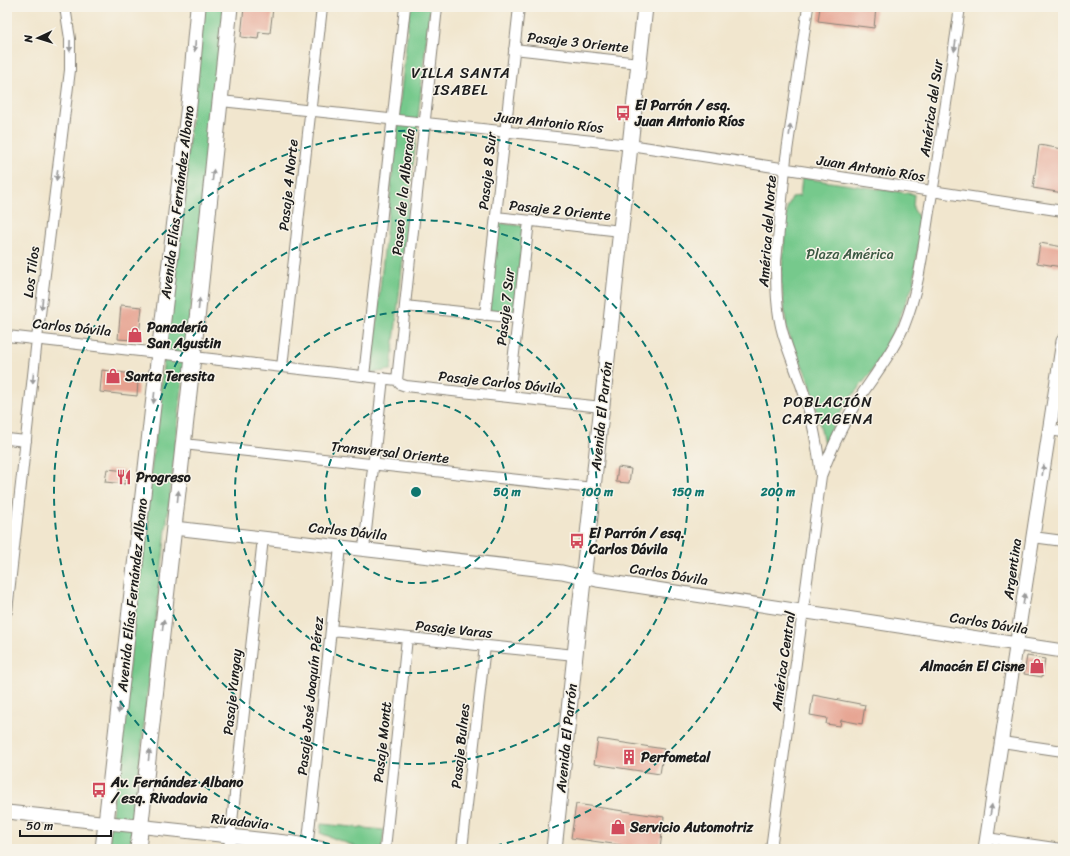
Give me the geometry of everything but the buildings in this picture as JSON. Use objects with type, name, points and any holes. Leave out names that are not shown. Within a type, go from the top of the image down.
[{"type":"main road","name":"Avenida Elías Fernández Albano","points":[[103,849],[159,353],[190,96],[198,7]]},
{"type":"main road","points":[[138,849],[184,444],[230,7]]},
{"type":"main road","name":"Avenida El Parrón","points":[[554,849],[645,7]]},
{"type":"street","name":"Los Tilos","points":[[7,611],[11,531],[26,441],[70,70],[70,39],[65,7]]},
{"type":"street","name":"Pasaje 4 Norte","points":[[282,367],[322,7]]},
{"type":"street","name":"Paseo de la Alborada","points":[[364,376],[405,7]]},
{"type":"street","name":"Paseo de la Alborada","points":[[397,380],[437,7]]},
{"type":"street","name":"Pasaje 8 Sur","points":[[485,314],[519,7]]},
{"type":"street","name":"América del Norte","points":[[808,7],[785,169],[776,261],[776,296],[783,332],[800,379],[812,423],[821,476]]},
{"type":"street","name":"América del Sur","points":[[821,476],[829,454],[842,427],[889,355],[904,326],[918,278],[933,191],[960,7]]},
{"type":"street","name":"Pasaje 3 Oriente","points":[[514,49],[639,63]]},
{"type":"street","name":"Juan Antonio Ríos","points":[[221,101],[630,145],[1063,212]]},
{"type":"street","name":"Pasaje 2 Oriente","points":[[496,217],[621,231]]},
{"type":"street","name":"Pasaje 7 Sur","points":[[509,397],[529,221]]},
{"type":"street","points":[[405,306],[518,318]]},
{"type":"street","name":"Carlos Dávila","points":[[7,336],[397,380]]},
{"type":"street","name":"Argentina","points":[[986,843],[1063,341]]},
{"type":"street","points":[[364,549],[383,378]]},
{"type":"street","name":"Pasaje Carlos Dávila","points":[[397,380],[400,384],[406,386],[602,407]]},
{"type":"street","points":[[1049,430],[1063,432]]},
{"type":"street","points":[[7,439],[26,441]]},
{"type":"street","name":"Transversal Oriente","points":[[184,444],[593,488]]},
{"type":"street","name":"América Central","points":[[771,849],[821,476]]},
{"type":"street","name":"Carlos Dávila","points":[[174,528],[562,572],[597,580],[1063,651]]},
{"type":"street","points":[[1033,537],[1063,542]]},
{"type":"street","name":"Pasaje Yungay","points":[[228,849],[263,538]]},
{"type":"street","name":"Pasaje José Joaquín Pérez","points":[[307,847],[340,546]]},
{"type":"street","name":"Pasaje Varas","points":[[331,630],[575,655]]},
{"type":"street","name":"Pasaje Montt","points":[[385,849],[407,638]]},
{"type":"street","name":"Pasaje Bulnes","points":[[462,849],[485,646]]},
{"type":"street","points":[[1002,742],[1063,751]]},
{"type":"street","name":"Rivadavia","points":[[7,812],[230,836],[325,849]]},
{"type":"street","points":[[986,843],[1061,849]]},
{"type":"green space","points":[[204,7],[225,7],[130,849],[108,849]]},
{"type":"green space","points":[[410,7],[430,7],[391,370],[371,373]]},
{"type":"green space","name":"Plaza América","points":[[802,178],[914,194],[913,208],[921,222],[914,283],[890,341],[870,374],[845,405],[824,443],[810,383],[787,331],[781,281],[787,208],[792,197],[800,196]]},
{"type":"green space","points":[[498,223],[524,226],[514,313],[489,310]]},
{"type":"green space","points":[[321,824],[384,830],[382,849],[358,849],[354,846],[320,833]]},
{"type":"place","name":"El Parrón / esq. Juan Antonio Ríos","points":[[623,113]]},
{"type":"place","name":"Panadería San Agustin","points":[[135,335]]},
{"type":"place","name":"Santa Teresita","points":[[113,376]]},
{"type":"place","name":"Progreso","points":[[124,477]]},
{"type":"place","name":"El Parrón / esq. Carlos Dávila","points":[[577,541]]},
{"type":"place","name":"Almacén El Cisne","points":[[1037,666]]},
{"type":"place","name":"Perfometal","points":[[629,757]]},
{"type":"place","name":"Av. Fernández Albano / esq. Rivadavia","points":[[99,790]]},
{"type":"place","name":"Servicio Automotriz","points":[[618,827]]},
{"type":"district","name":"VILLA SANTA ISABEL","points":[[461,82]]},
{"type":"district","name":"POBLACIÓN CARTAGENA","points":[[828,410]]}]
